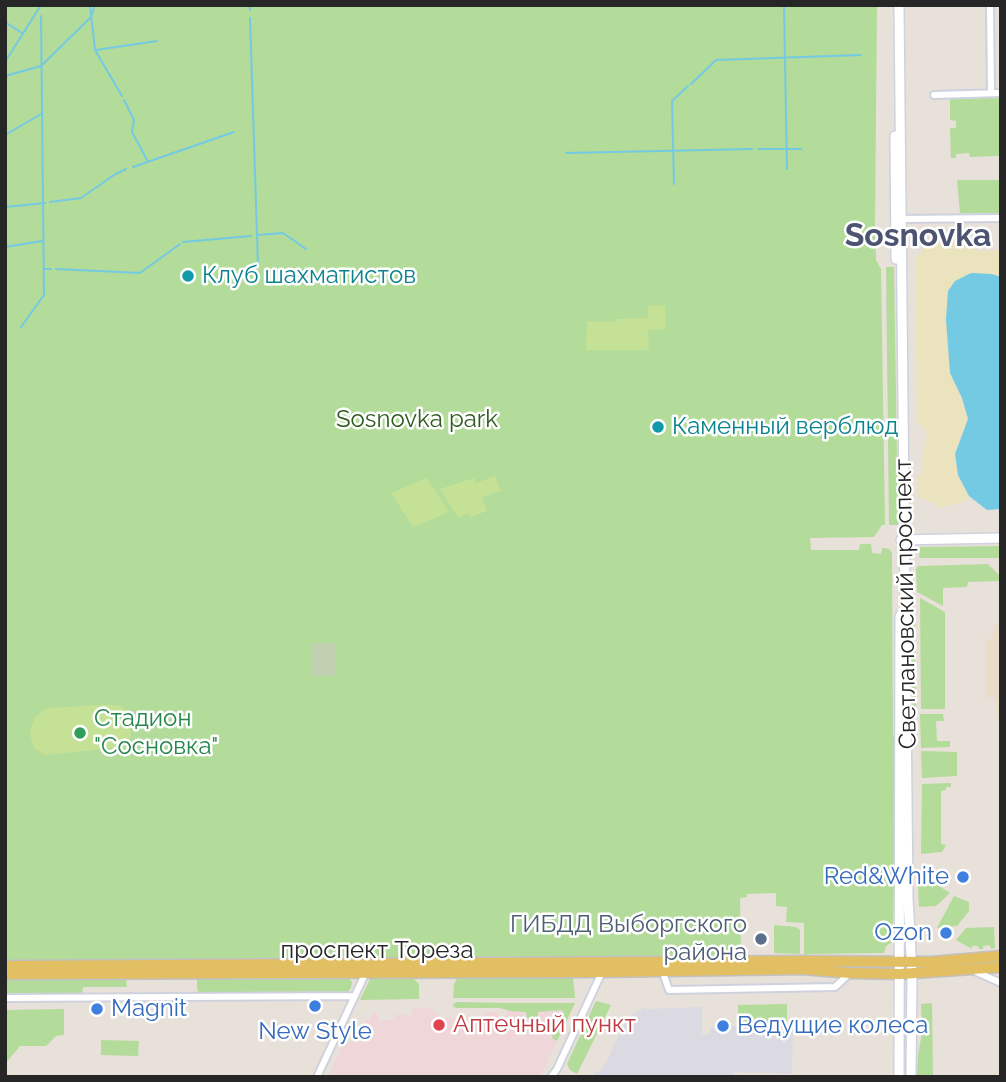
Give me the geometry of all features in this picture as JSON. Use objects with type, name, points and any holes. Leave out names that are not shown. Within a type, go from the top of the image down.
[{"type":"main road","name":"Светлановский проспект","points":[[893,5],[899,219]]},
{"type":"main road","name":"Светлановский проспект","points":[[899,5],[902,540],[908,899],[905,962],[900,974],[899,1077]]},
{"type":"main road","points":[[902,540],[1001,538]]},
{"type":"main road","name":"проспект Тореза","points":[[5,974],[366,972],[931,962],[1001,956]]},
{"type":"main road","name":"Светлановский проспект","points":[[905,962],[912,974],[911,1077]]},
{"type":"main road","name":"проспект Тореза","points":[[5,966],[602,967],[662,970],[803,969],[900,974],[1001,967]]},
{"type":"street","points":[[990,5],[991,93]]},
{"type":"street","points":[[934,95],[1001,93]]},
{"type":"street","points":[[899,219],[1001,218]]},
{"type":"street","points":[[551,1077],[602,967]]},
{"type":"street","points":[[662,970],[669,990],[835,987],[850,973]]},
{"type":"street","points":[[971,970],[1001,983]]},
{"type":"street","points":[[317,1077],[366,972]]},
{"type":"street","points":[[5,998],[355,996]]},
{"type":"shaded area","points":[[994,625],[1001,625],[1001,721],[997,721],[996,698],[986,697],[986,643],[994,634]]},
{"type":"shaded area","points":[[507,1003],[575,1003],[540,1077],[328,1077],[344,1043],[364,1041],[364,1020],[370,1020],[371,1013],[378,1013],[378,1020],[394,1020],[395,1014],[408,1014],[408,1017],[412,1017],[413,1008],[429,1008],[435,1011],[439,1018],[484,1018],[484,1012],[497,1012],[498,1018],[506,1018]]},
{"type":"shaded area","points":[[645,1007],[702,1007],[702,1034],[710,1034],[710,1028],[716,1026],[793,1026],[792,1074],[735,1072],[732,1077],[593,1077],[596,1071],[600,1072],[608,1058],[624,1020]]},
{"type":"green space","name":"Sosnovka park","points":[[5,5],[877,5],[875,227],[876,260],[881,269],[885,525],[882,525],[874,537],[810,538],[811,550],[859,550],[860,544],[871,544],[872,553],[881,554],[884,548],[892,553],[893,735],[896,736],[895,864],[892,942],[886,946],[884,953],[804,956],[804,923],[786,922],[787,907],[776,906],[776,893],[747,894],[747,897],[740,898],[741,953],[736,958],[5,962]]},
{"type":"green space","points":[[997,95],[1001,99],[999,156],[970,157],[969,153],[956,154],[956,158],[951,158],[950,128],[956,128],[956,121],[950,120],[950,97]]},
{"type":"green space","points":[[957,180],[1001,180],[1001,213],[960,213]]},
{"type":"green space","points":[[886,267],[894,267],[898,525],[889,525]]},
{"type":"green space","points":[[665,305],[666,329],[648,330],[649,350],[586,350],[587,321],[616,322],[616,319],[648,318],[648,306]]},
{"type":"green space","points":[[495,476],[501,491],[482,497],[487,511],[471,517],[469,513],[458,518],[440,489],[474,478],[476,483]]},
{"type":"green space","points":[[427,478],[449,512],[413,527],[391,493]]},
{"type":"green space","points":[[1001,546],[1001,558],[919,558],[920,547]]},
{"type":"green space","points":[[988,564],[1001,577],[1001,581],[968,582],[967,587],[943,588],[943,606],[917,592],[918,566]]},
{"type":"green space","points":[[920,598],[945,612],[945,709],[921,709]]},
{"type":"green space","points":[[911,601],[915,613],[916,709],[912,709]]},
{"type":"green space","points":[[312,643],[335,643],[336,676],[312,676]]},
{"type":"green space","name":"Стадион \"Сосновка\"","points":[[117,705],[127,710],[131,736],[125,744],[105,749],[45,755],[35,749],[30,730],[35,717],[47,708]]},
{"type":"green space","points":[[920,714],[943,714],[944,721],[936,721],[937,741],[950,741],[950,747],[921,748]]},
{"type":"green space","points":[[921,751],[957,752],[957,776],[922,778]]},
{"type":"green space","points":[[951,783],[951,787],[941,791],[941,844],[946,845],[942,852],[921,854],[922,784]]},
{"type":"green space","points":[[936,884],[950,893],[936,906],[919,907],[918,885]]},
{"type":"green space","points":[[954,896],[969,902],[969,911],[957,926],[937,928]]},
{"type":"green space","points":[[774,925],[796,927],[800,930],[800,954],[774,953]]},
{"type":"green space","points":[[994,927],[995,948],[991,949],[990,945],[983,946],[983,949],[972,946],[972,949],[956,940],[966,928]]},
{"type":"green space","points":[[347,977],[352,982],[351,988],[342,994],[199,994],[197,989],[197,978]]},
{"type":"green space","points":[[371,977],[412,977],[419,984],[419,999],[360,1000]]},
{"type":"green space","points":[[458,977],[573,977],[575,998],[453,998],[454,984]]},
{"type":"green space","points":[[126,978],[127,987],[83,987],[82,994],[5,995],[5,979]]},
{"type":"green space","points":[[596,1001],[611,1005],[577,1074],[570,1070],[567,1064]]},
{"type":"green space","points":[[575,1003],[557,1041],[552,1036],[562,1010],[538,1012],[536,1020],[527,1018],[526,1012],[500,1008],[456,1008],[453,1004]]},
{"type":"green space","points":[[932,1003],[933,1077],[917,1077],[922,1033],[921,1004]]},
{"type":"green space","points":[[787,1004],[787,1026],[738,1026],[738,1005]]},
{"type":"green space","points":[[64,1009],[64,1035],[56,1036],[46,1046],[20,1046],[5,1064],[5,1010]]},
{"type":"green space","points":[[101,1040],[139,1041],[138,1056],[101,1055]]},
{"type":"sand","points":[[953,241],[960,247],[974,247],[978,251],[1001,250],[1001,277],[992,274],[950,373],[968,419],[955,454],[958,475],[969,496],[964,502],[938,508],[918,497],[918,476],[922,473],[923,449],[927,435],[922,425],[917,423],[915,257],[922,252],[926,242]]},
{"type":"water","points":[[971,273],[1001,277],[1001,509],[987,510],[969,496],[958,475],[955,454],[968,419],[950,373],[946,319],[948,291],[955,281]]},
{"type":"waterway","points":[[5,62],[41,5]]},
{"type":"waterway","points":[[90,5],[95,50],[122,96]]},
{"type":"waterway","points":[[5,76],[41,66],[91,17],[95,5]]},
{"type":"waterway","points":[[250,5],[250,10]]},
{"type":"waterway","points":[[784,5],[787,169]]},
{"type":"waterway","points":[[41,16],[42,106]]},
{"type":"waterway","points":[[250,18],[258,266]]},
{"type":"waterway","points":[[5,22],[22,33]]},
{"type":"waterway","points":[[96,50],[157,41]]},
{"type":"waterway","points":[[691,84],[716,60],[861,55]]},
{"type":"waterway","points":[[674,184],[672,101],[688,86]]},
{"type":"waterway","points":[[124,100],[134,120],[132,132],[147,160]]},
{"type":"waterway","points":[[21,327],[44,295],[42,107]]},
{"type":"waterway","points":[[5,135],[41,114]]},
{"type":"waterway","points":[[133,167],[234,132]]},
{"type":"waterway","points":[[566,153],[752,149]]},
{"type":"waterway","points":[[758,149],[801,149]]},
{"type":"waterway","points":[[50,202],[81,198],[126,169]]},
{"type":"waterway","points":[[5,207],[45,203]]},
{"type":"waterway","points":[[258,235],[283,233],[306,249]]},
{"type":"waterway","points":[[183,242],[251,236]]},
{"type":"waterway","points":[[5,247],[42,241]]},
{"type":"waterway","points":[[56,269],[140,273],[180,244]]},
{"type":"waterway","points":[[45,269],[51,269]]},
{"type":"place","name":"Клуб шахматистов","points":[[188,276]]},
{"type":"place","name":"Каменный верблюд","points":[[658,427]]},
{"type":"place","name":"Стадион \"Сосновка\"","points":[[80,733]]},
{"type":"place","name":"Red&White","points":[[963,877]]},
{"type":"place","name":"Ozon","points":[[946,933]]},
{"type":"place","name":"ГИБДД Выборгского района","points":[[761,939]]},
{"type":"place","name":"New Style","points":[[315,1006]]},
{"type":"place","name":"Magnit","points":[[97,1009]]},
{"type":"place","name":"Аптечный пункт","points":[[439,1025]]},
{"type":"place","name":"Ведущие колеса","points":[[723,1026]]},
{"type":"district","name":"Sosnovka","points":[[918,236]]}]
